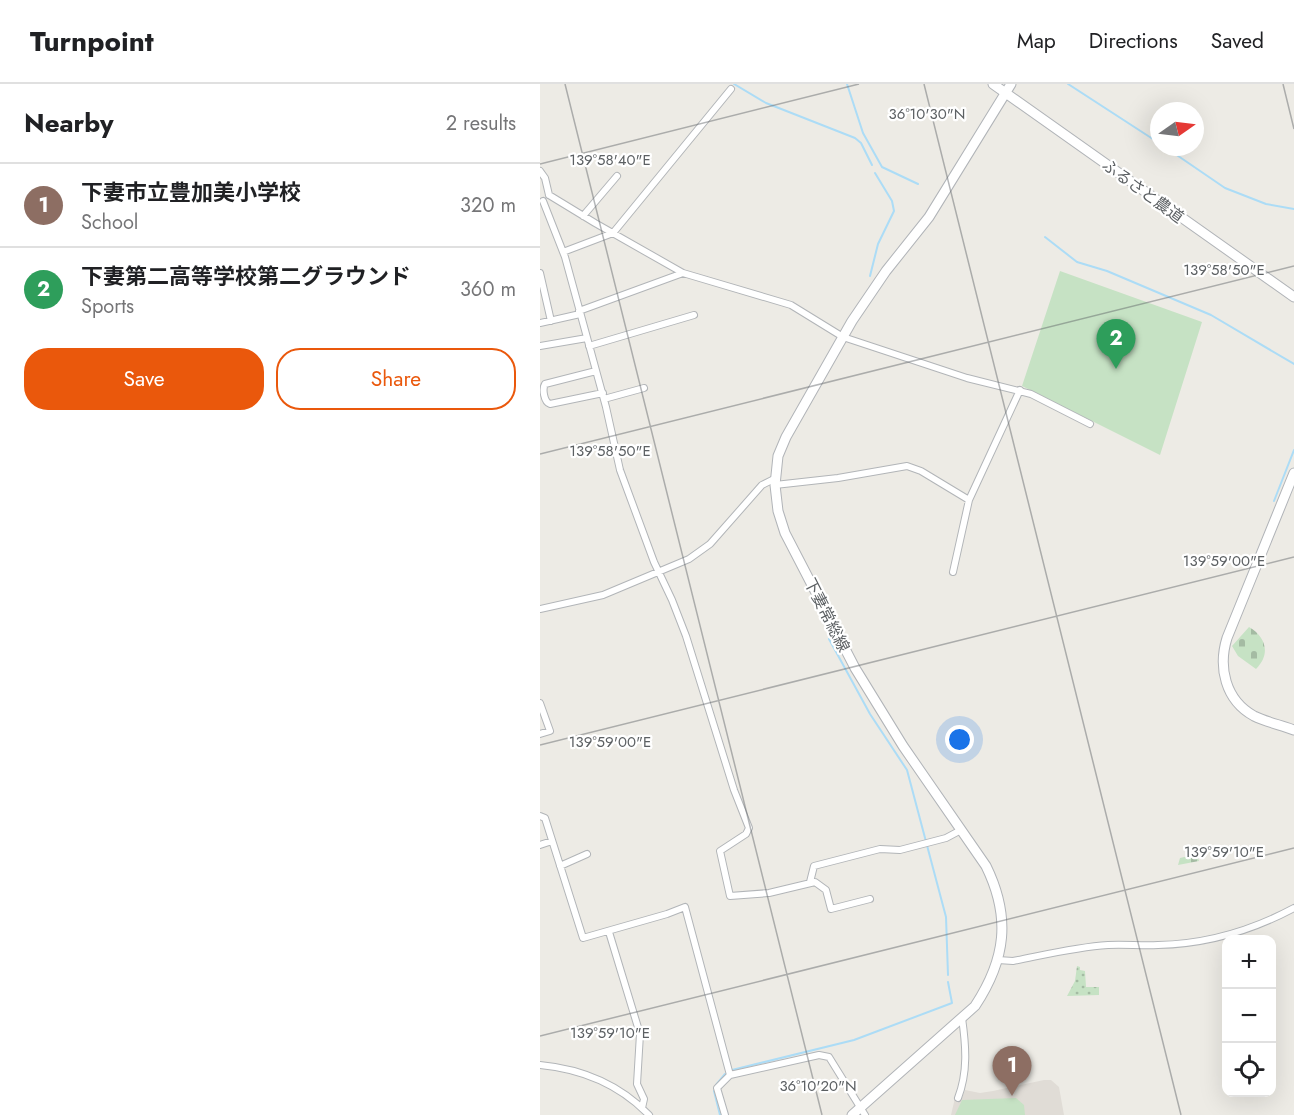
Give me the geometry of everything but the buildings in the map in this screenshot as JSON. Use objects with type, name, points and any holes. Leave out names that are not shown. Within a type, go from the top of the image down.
[{"type":"main road","name":"ふるさと農道","points":[[993,84],[1294,297]]},
{"type":"main road","name":"下妻常総線","points":[[852,1115],[863,1111],[975,1006],[998,960],[1002,929],[998,897],[986,866],[897,737],[855,668],[783,526],[776,502],[775,482],[778,456],[791,426],[859,309],[929,217],[1011,84]]},
{"type":"main road","points":[[1294,473],[1227,638],[1223,660],[1228,687],[1243,707],[1256,717],[1294,729]]},
{"type":"street","points":[[563,252],[613,233],[732,89]]},
{"type":"street","points":[[540,171],[545,178],[549,195],[683,273],[791,305],[843,337],[967,378],[1020,390],[1090,424]]},
{"type":"street","points":[[583,216],[617,176]]},
{"type":"street","points":[[549,195],[542,202],[563,252],[597,371],[620,470],[659,573],[686,636],[734,790],[749,828],[746,834],[720,850],[730,896],[769,894],[815,882],[823,886],[831,909],[870,899]]},
{"type":"street","points":[[540,273],[551,321]]},
{"type":"street","points":[[540,323],[580,313],[683,273]]},
{"type":"street","points":[[589,346],[694,315]]},
{"type":"street","points":[[540,346],[587,338]]},
{"type":"street","points":[[597,371],[545,384],[543,388],[546,400],[550,404],[644,388]]},
{"type":"street","points":[[953,572],[969,500],[1020,390]]},
{"type":"street","points":[[540,609],[603,596],[659,573],[697,554],[710,544],[762,486],[775,482],[838,478],[907,466],[921,471],[969,500]]},
{"type":"street","points":[[540,703],[550,731],[540,734]]},
{"type":"street","points":[[540,816],[545,818],[583,938],[609,932],[685,907],[730,1075]]},
{"type":"street","points":[[810,882],[814,866],[873,850],[894,851],[923,844],[946,838],[961,830]]},
{"type":"street","points":[[540,844],[552,841]]},
{"type":"street","points":[[560,866],[587,854]]},
{"type":"street","points":[[998,960],[1013,961],[1109,945],[1196,942],[1245,931],[1294,908]]},
{"type":"street","points":[[609,932],[640,1034],[637,1084],[644,1099],[642,1108]]},
{"type":"street","points":[[958,1098],[965,1079],[966,1068],[962,1018]]},
{"type":"street","points":[[725,1115],[717,1088],[730,1075],[811,1055],[829,1057],[863,1111]]},
{"type":"street","points":[[540,1065],[575,1071],[599,1079],[617,1089],[650,1115]]},
{"type":"shaded area","points":[[1051,1080],[1059,1087],[1064,1115],[951,1115],[955,1098],[962,1098],[965,1090],[980,1093]]},
{"type":"green space","points":[[1060,271],[1202,322],[1160,455],[1022,386]]},
{"type":"green space","points":[[1249,627],[1255,631],[1265,646],[1264,658],[1256,669],[1238,656],[1232,646]]},
{"type":"green space","points":[[1197,854],[1199,861],[1178,865],[1180,858]]},
{"type":"green space","points":[[1077,966],[1080,970],[1085,971],[1086,987],[1099,987],[1099,995],[1067,996],[1075,981]]},
{"type":"green space","points":[[1016,1098],[1024,1105],[1025,1115],[955,1115],[962,1100]]},
{"type":"waterway","points":[[734,84],[766,103],[855,138],[861,143],[872,165]]},
{"type":"waterway","points":[[847,84],[863,133],[882,167],[918,184]]},
{"type":"waterway","points":[[1068,84],[1150,137]]},
{"type":"waterway","points":[[1178,156],[1225,188],[1266,204],[1294,209]]},
{"type":"waterway","points":[[870,276],[878,244],[894,211],[892,201],[875,173]]},
{"type":"waterway","points":[[1045,237],[1077,262],[1107,271],[1211,315],[1294,364]]},
{"type":"waterway","points":[[1274,501],[1294,450]]},
{"type":"waterway","points":[[829,639],[870,714],[907,770],[946,917],[948,975]]},
{"type":"waterway","points":[[732,1070],[854,1040],[952,1003],[948,982]]},
{"type":"waterway","points":[[716,1085],[725,1074]]},
{"type":"waterway","points":[[714,1091],[720,1115]]},
{"type":"place","name":"下妻第二高等学校第二グラウンド","points":[[1116,369]]},
{"type":"place","name":"下妻市立豊加美小学校","points":[[1012,1096]]}]
